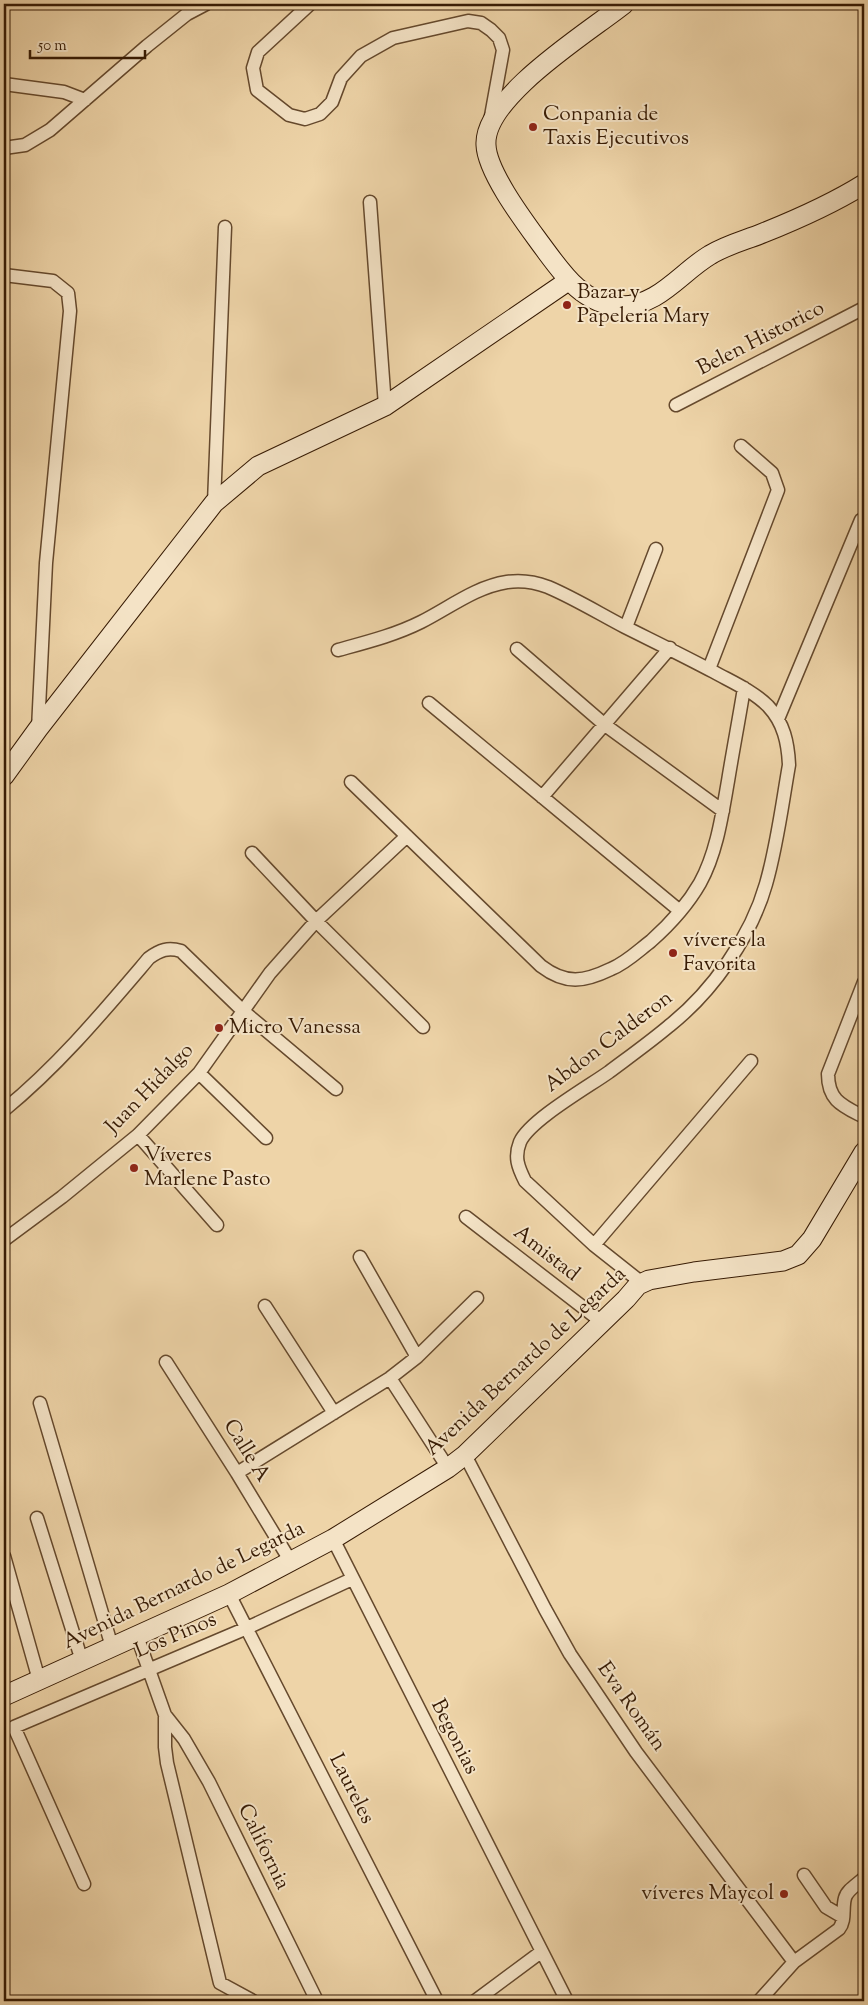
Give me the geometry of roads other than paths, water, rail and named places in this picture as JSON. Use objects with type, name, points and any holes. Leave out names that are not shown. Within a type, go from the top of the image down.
[{"type":"street","points":[[4,148],[25,145],[50,130],[187,14],[206,4]]},
{"type":"street","points":[[310,4],[258,52],[253,68],[257,90],[289,115],[305,119],[320,114],[332,102],[341,78],[354,63],[362,56],[393,38],[468,21],[481,24],[499,38],[503,50],[491,121],[486,134],[486,147],[493,168],[515,209],[568,281],[591,298],[621,306],[644,302],[666,290],[711,254],[813,212],[837,201],[864,184]]},
{"type":"street","points":[[491,121],[517,90],[542,65],[624,4]]},
{"type":"street","points":[[4,84],[64,92],[85,100]]},
{"type":"street","points":[[370,202],[384,406]]},
{"type":"street","points":[[214,503],[225,226]]},
{"type":"street","points":[[4,275],[53,281],[68,293],[70,311],[46,563],[38,729]]},
{"type":"street","points":[[4,776],[38,729],[214,503],[258,466],[384,406],[568,281]]},
{"type":"street","name":"Belen Historico","points":[[676,405],[864,308]]},
{"type":"street","points":[[709,670],[778,490],[772,473],[741,446]]},
{"type":"street","points":[[778,719],[861,520]]},
{"type":"street","points":[[626,628],[656,549]]},
{"type":"street","name":"Abdon Calderon","points":[[338,650],[386,637],[422,622],[451,604],[480,590],[506,582],[524,581],[547,587],[626,628],[670,648],[744,688],[767,706],[778,719],[788,745],[789,765],[783,803],[766,884],[755,914],[738,947],[708,988],[671,1025],[609,1072],[552,1110],[521,1140],[516,1154],[518,1168],[525,1181],[594,1245],[642,1283]]},
{"type":"street","points":[[542,798],[670,648]]},
{"type":"street","points":[[517,649],[604,725],[723,811]]},
{"type":"street","points":[[351,782],[541,966],[553,976],[568,980],[581,980],[600,975],[617,967],[631,957],[657,935],[680,911],[700,883],[713,852],[723,811],[744,688]]},
{"type":"street","points":[[429,703],[680,911]]},
{"type":"street","name":"Juan Hidalgo","points":[[4,1240],[62,1197],[138,1135],[199,1073],[270,974],[316,921],[407,836]]},
{"type":"street","points":[[252,852],[316,921],[423,1027]]},
{"type":"street","points":[[4,1110],[46,1074],[74,1045],[149,958],[158,952],[173,948],[181,950],[243,1011],[336,1089]]},
{"type":"street","points":[[864,982],[828,1074],[828,1085],[832,1096],[841,1105],[864,1117]]},
{"type":"street","points":[[594,1245],[750,1061]]},
{"type":"street","points":[[199,1073],[266,1138]]},
{"type":"street","points":[[138,1135],[217,1225]]},
{"type":"street","name":"Avenida Bernardo de Legarda","points":[[4,1696],[230,1594],[333,1540],[448,1468],[465,1455],[642,1283],[694,1272],[783,1261],[798,1255],[812,1239],[864,1152]]},
{"type":"street","name":"Amistad","points":[[466,1217],[602,1322]]},
{"type":"street","points":[[360,1258],[417,1357]]},
{"type":"street","points":[[237,1473],[390,1378],[417,1357],[477,1298]]},
{"type":"street","points":[[265,1306],[334,1413]]},
{"type":"street","name":"Calle A","points":[[166,1362],[291,1562]]},
{"type":"street","points":[[390,1378],[448,1468]]},
{"type":"street","points":[[40,1403],[112,1647]]},
{"type":"street","name":"Eva Román","points":[[465,1455],[544,1609],[570,1654],[636,1752],[794,1962]]},
{"type":"street","points":[[37,1518],[82,1661]]},
{"type":"street","name":"Begonias","points":[[333,1540],[567,2001]]},
{"type":"street","points":[[4,1556],[39,1680]]},
{"type":"street","name":"Los Pinos","points":[[84,1884],[14,1727],[247,1628],[352,1579]]},
{"type":"street","name":"Laureles","points":[[230,1594],[437,2001]]},
{"type":"street","points":[[137,1636],[165,1715],[167,1763],[220,1983],[253,2001]]},
{"type":"street","name":"California","points":[[165,1715],[184,1739],[209,1782],[317,2001]]},
{"type":"street","points":[[804,1875],[826,1907],[843,1917]]},
{"type":"street","points":[[759,2001],[794,1962],[839,1930],[842,1926],[845,1898],[864,1878]]},
{"type":"street","points":[[475,2001],[541,1952]]},
{"type":"waterway","points":[[864,1465],[862,1474],[864,1478]]},
{"type":"place","name":"Conpania de Taxis Ejecutivos","points":[[533,127]]},
{"type":"place","name":"Bazar y Papeleria Mary","points":[[567,305]]},
{"type":"place","name":"víveres la Favorita","points":[[673,953]]},
{"type":"place","name":"Micro Vanessa","points":[[219,1028]]},
{"type":"place","name":"Víveres Marlene Pasto","points":[[134,1168]]},
{"type":"place","name":"víveres Maycol","points":[[784,1894]]}]
